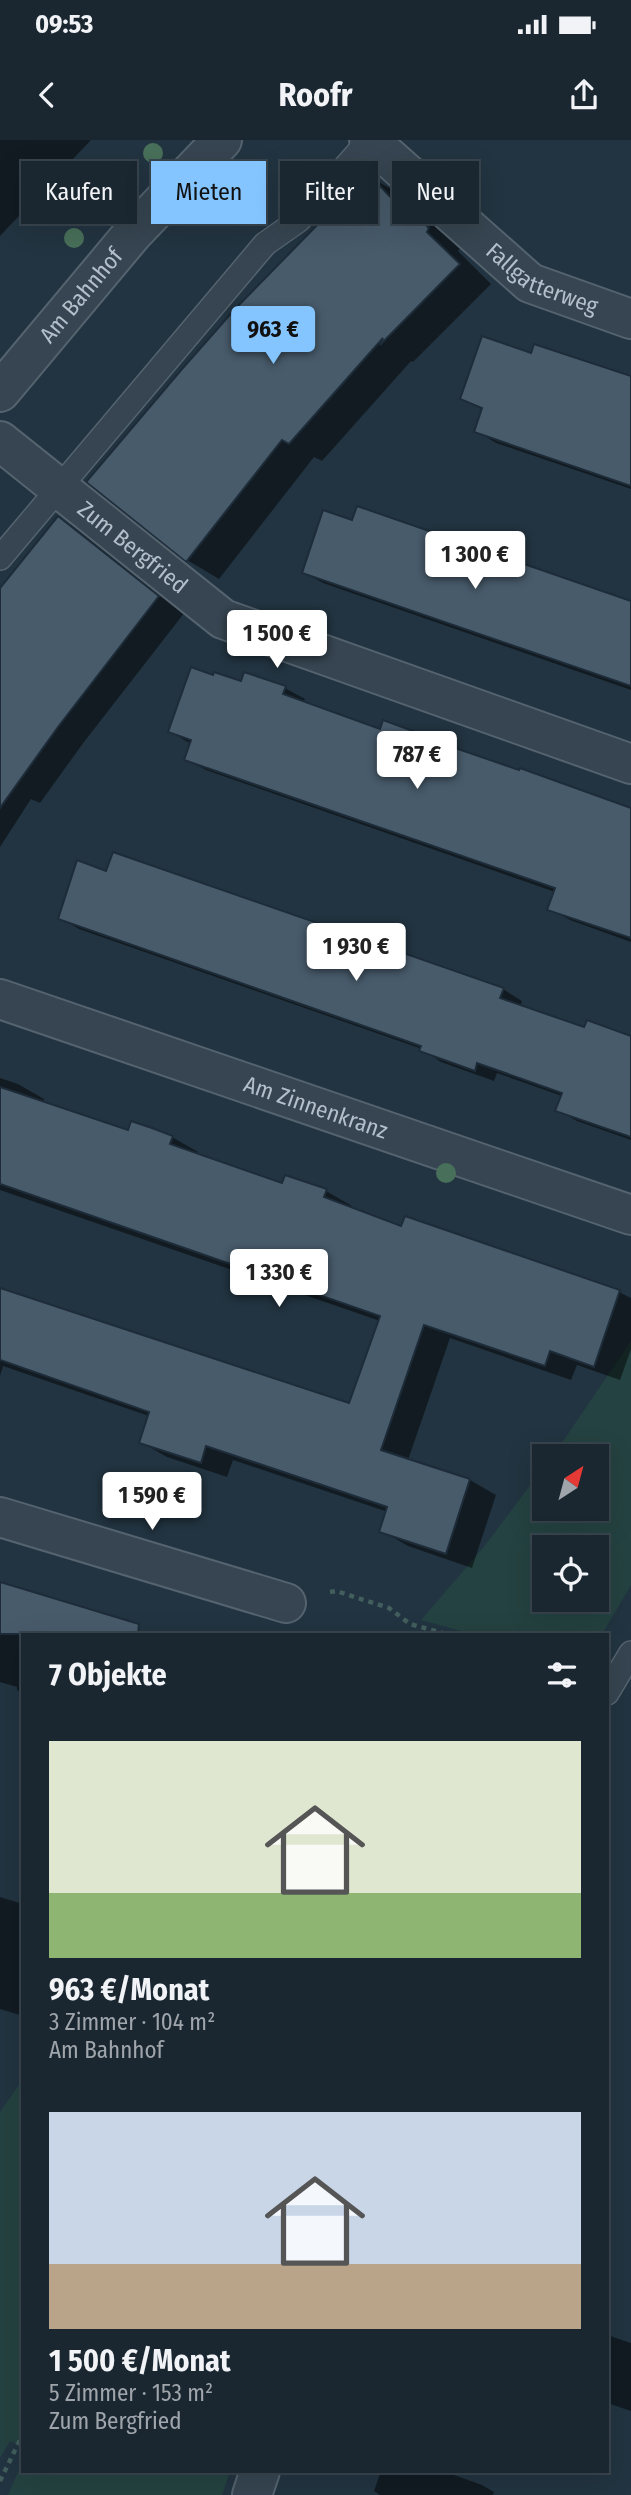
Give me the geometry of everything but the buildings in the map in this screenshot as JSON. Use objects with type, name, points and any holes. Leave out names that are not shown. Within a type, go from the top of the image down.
[{"type":"street","name":"Am Bahnhof","points":[[0,393],[133,233],[222,140]]},
{"type":"street","name":"Fallgatterweg","points":[[369,140],[530,283],[631,319]]},
{"type":"street","name":"Zum Bergfried","points":[[0,441],[223,620],[631,764]]},
{"type":"street","name":"Am Zinnenkranz","points":[[0,999],[631,1215]]},
{"type":"street","points":[[0,1517],[286,1603]]},
{"type":"street","points":[[252,2495],[259,2473]]},
{"type":"lane","points":[[0,558],[265,244],[299,220],[369,140]]},
{"type":"lane","points":[[609,1690],[631,1653]]},
{"type":"path","points":[[286,1603],[336,1591],[389,1608],[410,1624],[442,1633]]},
{"type":"path","points":[[0,2481],[21,2436]]},
{"type":"green space","points":[[631,1341],[631,1585],[603,1633],[468,1633],[421,1620],[483,1548],[532,1483],[532,1521],[609,1521],[609,1444],[561,1444]]},
{"type":"green space","points":[[21,2082],[21,2446],[10,2441],[0,2458],[0,2112]]},
{"type":"green space","points":[[21,2466],[21,2473],[229,2473],[222,2495],[8,2495]]}]
